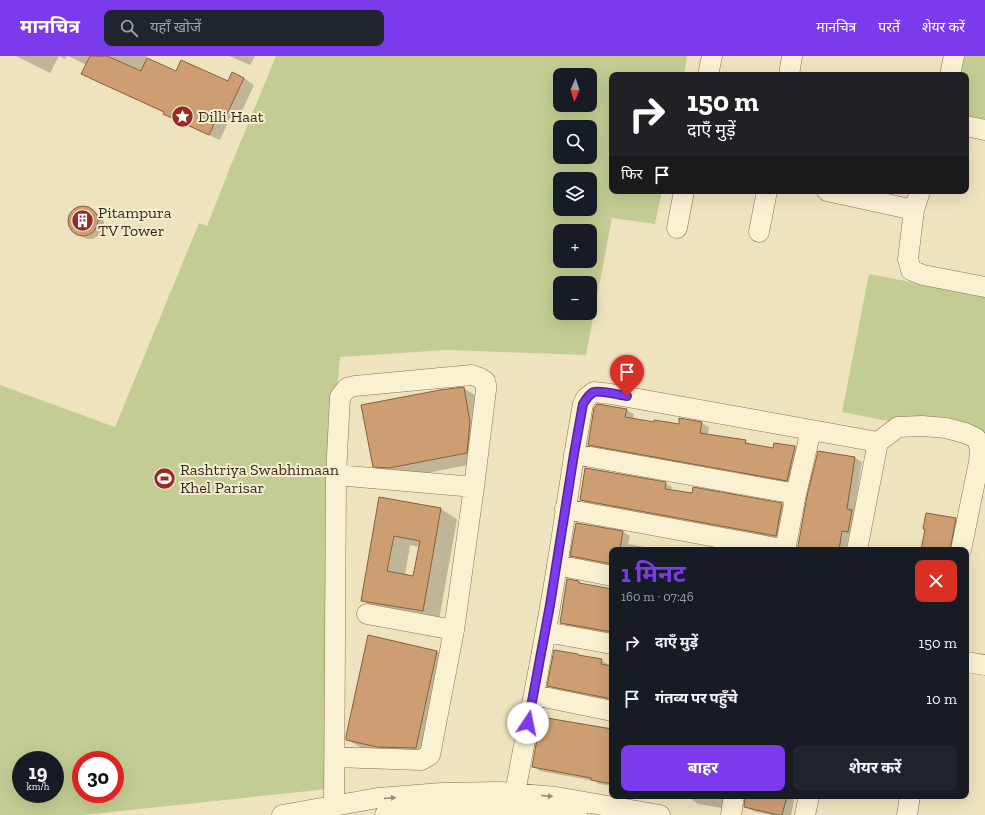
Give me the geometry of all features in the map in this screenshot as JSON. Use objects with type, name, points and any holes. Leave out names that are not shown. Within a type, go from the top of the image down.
[{"type":"street","points":[[709,72],[712,56]]},
{"type":"street","points":[[789,72],[792,56]]},
{"type":"street","points":[[951,72],[954,56]]},
{"type":"street","points":[[969,127],[985,130]]},
{"type":"street","points":[[676,228],[683,194]]},
{"type":"street","points":[[759,232],[765,194]]},
{"type":"street","points":[[841,194],[914,210]]},
{"type":"street","points":[[919,194],[914,210],[908,258],[911,270],[923,275],[985,287]]},
{"type":"street","points":[[334,806],[336,475],[340,397],[347,388],[355,386],[472,375],[485,381],[486,385],[474,487],[454,630],[430,755],[421,760],[335,757]]},
{"type":"street","points":[[515,793],[546,632],[574,454],[583,404],[586,398],[594,392],[611,394],[878,442]]},
{"type":"street","points":[[858,547],[878,442],[898,427],[922,426],[946,428],[980,439],[979,462],[962,547]]},
{"type":"street","points":[[787,547],[796,494],[811,430]]},
{"type":"street","points":[[574,454],[796,494]]},
{"type":"street","points":[[336,475],[474,487]]},
{"type":"street","points":[[565,509],[770,547]]},
{"type":"street","points":[[557,565],[609,575]]},
{"type":"street","points":[[367,614],[454,630]]},
{"type":"street","points":[[546,632],[609,643]]},
{"type":"street","points":[[969,662],[985,665]]},
{"type":"street","points":[[534,695],[609,710]]},
{"type":"street","points":[[385,815],[443,809],[500,792],[556,797],[660,815]]},
{"type":"street","points":[[282,815],[334,806],[359,808],[378,798],[457,806],[556,811],[577,815]]},
{"type":"street","points":[[731,815],[734,799]]},
{"type":"street","points":[[805,815],[808,799]]},
{"type":"street","points":[[907,815],[910,799]]},
{"type":"green space","name":"Rashtriya Swabhimaan Khel Parisar","points":[[276,56],[687,56],[684,72],[609,72],[609,194],[661,194],[655,224],[612,218],[597,297],[597,276],[553,276],[553,320],[593,320],[586,355],[447,350],[340,357],[325,529],[328,789],[83,815],[0,815],[0,385],[115,427],[199,223],[207,226]]},
{"type":"green space","points":[[965,56],[985,56],[985,124],[969,121],[969,72],[962,72]]},
{"type":"green space","points":[[869,274],[985,296],[985,440],[842,412]]},
{"type":"building","points":[[90,56],[107,56],[141,71],[147,58],[176,71],[181,60],[228,81],[232,72],[244,78],[226,116],[219,113],[209,135],[163,114],[164,112],[81,74]]},
{"type":"building","name":"Pitampura TV Tower","points":[[83,206],[94,210],[98,221],[94,232],[83,236],[72,232],[68,221],[72,210]]},
{"type":"building","points":[[464,387],[470,422],[467,453],[389,468],[373,467],[361,405]]},
{"type":"building","points":[[597,404],[627,409],[625,417],[654,422],[654,420],[679,424],[679,418],[702,422],[700,433],[746,440],[745,443],[773,448],[774,443],[795,446],[787,481],[588,445],[594,408]]},
{"type":"building","points":[[818,451],[855,457],[847,509],[852,510],[848,532],[842,531],[839,547],[798,547],[807,496]]},
{"type":"building","points":[[585,468],[666,482],[665,489],[692,493],[693,487],[782,503],[776,536],[580,500]]},
{"type":"building","points":[[379,497],[441,508],[423,611],[361,601]],"holes":[[[394,536],[420,541],[413,576],[387,571]]]},
{"type":"building","points":[[926,513],[956,518],[951,547],[922,547],[925,529],[923,529]]},
{"type":"building","points":[[576,523],[623,531],[620,547],[609,547],[609,563],[570,556]]},
{"type":"building","points":[[567,579],[579,581],[579,583],[609,588],[609,631],[560,623]]},
{"type":"building","points":[[368,635],[437,651],[416,748],[377,747],[346,740]]},
{"type":"building","points":[[554,650],[602,659],[601,664],[609,665],[609,698],[547,686]]},
{"type":"building","points":[[541,717],[609,728],[609,783],[591,780],[591,778],[532,767]]},
{"type":"building","points":[[745,799],[786,799],[782,815],[744,807]]},
{"type":"place","name":"Dilli Haat","points":[[183,116]]},
{"type":"place","name":"Pitampura TV Tower","points":[[83,221]]},
{"type":"place","name":"Rashtriya Swabhimaan Khel Parisar","points":[[165,478]]},
{"type":"route","points":[[528,723],[546,632],[583,404],[586,398],[594,392],[627,396]]}]
